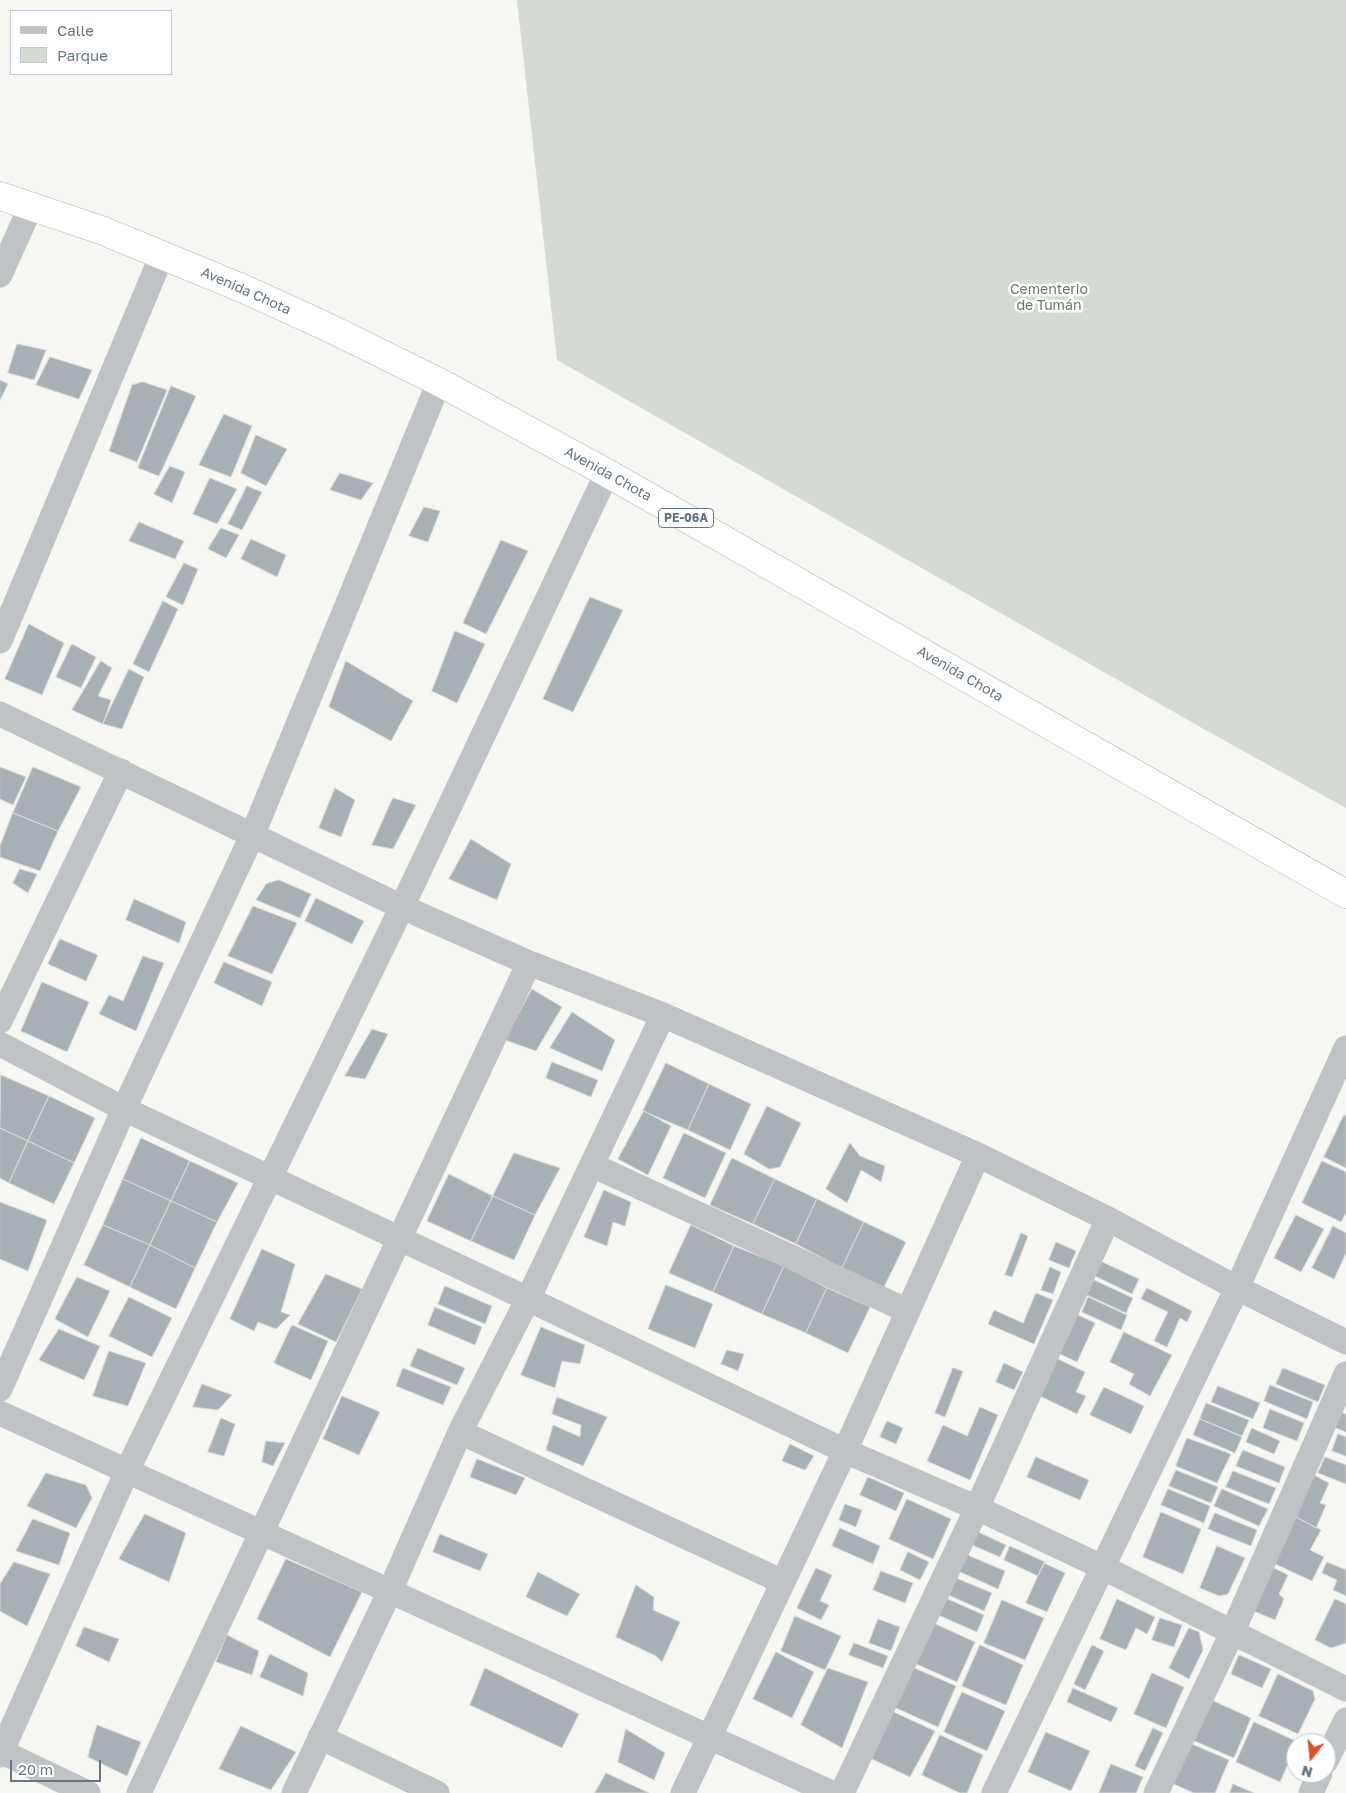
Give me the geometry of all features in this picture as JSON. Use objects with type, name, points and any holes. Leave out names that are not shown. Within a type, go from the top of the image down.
[{"type":"highway","name":"Avenida Chota","points":[[0,196],[101,230],[162,255],[306,317],[440,382],[608,473],[1346,894]]},
{"type":"street","points":[[0,275],[31,206]]},
{"type":"street","points":[[0,641],[162,255]]},
{"type":"street","points":[[0,1389],[124,1109],[252,836],[440,382]]},
{"type":"street","points":[[88,1793],[0,1753],[126,1471],[402,907],[608,473]]},
{"type":"street","points":[[0,714],[402,907],[529,962],[663,1015],[978,1155],[1108,1219],[1237,1288],[1346,1342]]},
{"type":"street","points":[[0,1021],[121,771]]},
{"type":"street","points":[[140,1793],[529,962]]},
{"type":"street","points":[[294,1793],[390,1592],[460,1432],[528,1299],[663,1015]]},
{"type":"street","points":[[0,1044],[124,1109],[268,1178],[528,1299],[845,1451],[977,1508],[1102,1566],[1346,1689]]},
{"type":"street","points":[[994,1793],[1237,1288],[1346,1048]]},
{"type":"street","points":[[683,1793],[845,1451],[978,1155]]},
{"type":"street","points":[[592,1165],[908,1311]]},
{"type":"street","points":[[842,1793],[977,1508],[1108,1219]]},
{"type":"street","points":[[1156,1793],[1232,1633],[1346,1374]]},
{"type":"street","points":[[0,1413],[832,1793]]},
{"type":"street","points":[[460,1432],[783,1582]]},
{"type":"street","points":[[1336,1740],[1346,1720]]},
{"type":"street","points":[[320,1737],[437,1793]]},
{"type":"green space","name":"Cementerio de Tumán","points":[[517,0],[1346,0],[1346,808],[1209,732],[557,360]]},
{"type":"building","points":[[17,344],[46,350],[34,380],[8,373]]},
{"type":"building","points":[[50,357],[92,370],[79,399],[36,385]]},
{"type":"building","points":[[0,380],[8,384],[0,400]]},
{"type":"building","points":[[143,382],[167,390],[137,462],[109,451],[132,385]]},
{"type":"building","points":[[171,386],[196,396],[159,476],[138,468]]},
{"type":"building","points":[[224,414],[252,426],[231,477],[199,465]]},
{"type":"building","points":[[256,435],[287,449],[266,486],[241,473]]},
{"type":"building","points":[[170,466],[185,472],[172,503],[154,494]]},
{"type":"building","points":[[340,473],[373,483],[361,500],[330,490]]},
{"type":"building","points":[[210,478],[237,489],[217,524],[193,514]]},
{"type":"building","points":[[247,486],[262,492],[242,530],[228,524]]},
{"type":"building","points":[[424,507],[440,511],[428,542],[409,536]]},
{"type":"building","points":[[139,522],[184,541],[175,559],[129,541]]},
{"type":"building","points":[[221,528],[239,535],[226,558],[208,549]]},
{"type":"building","points":[[251,539],[286,555],[277,577],[241,559]]},
{"type":"building","points":[[501,540],[528,551],[486,634],[463,623]]},
{"type":"building","points":[[184,563],[198,569],[183,605],[166,597]]},
{"type":"building","points":[[590,597],[623,610],[573,712],[543,699]]},
{"type":"building","points":[[163,601],[178,609],[149,672],[133,664]]},
{"type":"building","points":[[29,624],[64,643],[42,695],[5,679]]},
{"type":"building","points":[[455,631],[485,644],[457,703],[432,691]]},
{"type":"building","points":[[72,644],[96,657],[81,688],[56,677]]},
{"type":"building","points":[[101,661],[112,668],[98,696],[111,700],[103,724],[72,710]]},
{"type":"building","points":[[346,661],[413,701],[391,741],[329,707]]},
{"type":"building","points":[[129,669],[144,677],[122,729],[103,724]]},
{"type":"building","points":[[0,767],[26,777],[13,805],[0,799]]},
{"type":"building","points":[[33,767],[81,787],[58,831],[13,813]]},
{"type":"building","points":[[335,788],[355,800],[341,837],[319,828]]},
{"type":"building","points":[[393,798],[416,805],[393,849],[372,845]]},
{"type":"building","points":[[13,813],[58,831],[40,871],[0,857],[0,846]]},
{"type":"building","points":[[471,839],[511,864],[497,900],[449,879]]},
{"type":"building","points":[[20,869],[37,874],[28,893],[13,883]]},
{"type":"building","points":[[279,880],[311,894],[300,918],[256,900],[266,884]]},
{"type":"building","points":[[316,898],[364,921],[352,944],[305,921]]},
{"type":"building","points":[[134,899],[186,922],[179,943],[126,920]]},
{"type":"building","points":[[253,906],[297,923],[272,974],[228,956]]},
{"type":"building","points":[[60,939],[98,955],[86,981],[48,964]]},
{"type":"building","points":[[143,956],[164,963],[136,1031],[99,1014],[109,995],[123,1001]]},
{"type":"building","points":[[224,962],[272,982],[262,1006],[214,983]]},
{"type":"building","points":[[42,982],[89,1002],[67,1052],[21,1031]]},
{"type":"building","points":[[532,989],[562,1007],[536,1051],[505,1040]]},
{"type":"building","points":[[572,1012],[615,1040],[602,1071],[550,1048]]},
{"type":"building","points":[[372,1029],[388,1034],[365,1079],[345,1076]]},
{"type":"building","points":[[552,1062],[598,1080],[591,1097],[546,1078]]},
{"type":"building","points":[[666,1063],[709,1084],[688,1130],[643,1111]]},
{"type":"building","points":[[1,1075],[49,1096],[28,1141],[0,1128]]},
{"type":"building","points":[[709,1084],[751,1104],[730,1150],[688,1130]]},
{"type":"building","points":[[49,1096],[95,1118],[74,1163],[28,1141]]},
{"type":"building","points":[[767,1106],[801,1123],[780,1167],[769,1169],[744,1154]]},
{"type":"building","points":[[644,1111],[671,1126],[648,1175],[618,1159]]},
{"type":"building","points":[[1344,1115],[1346,1116],[1346,1168],[1324,1157]]},
{"type":"building","points":[[0,1128],[28,1141],[9,1183],[0,1178]]},
{"type":"building","points":[[684,1133],[726,1153],[705,1198],[663,1178]]},
{"type":"building","points":[[141,1138],[190,1161],[171,1201],[123,1179]]},
{"type":"building","points":[[28,1141],[74,1163],[54,1204],[9,1183]]},
{"type":"building","points":[[850,1143],[860,1156],[885,1166],[881,1182],[861,1170],[847,1203],[826,1189]]},
{"type":"building","points":[[514,1153],[560,1168],[535,1215],[493,1196]]},
{"type":"building","points":[[732,1158],[775,1179],[753,1224],[710,1205]]},
{"type":"building","points":[[190,1161],[238,1183],[217,1222],[171,1201]]},
{"type":"building","points":[[1322,1161],[1346,1172],[1346,1213],[1341,1222],[1302,1203]]},
{"type":"building","points":[[449,1174],[493,1196],[471,1241],[427,1221]]},
{"type":"building","points":[[123,1179],[171,1201],[150,1245],[103,1225]]},
{"type":"building","points":[[775,1179],[817,1199],[796,1244],[753,1224]]},
{"type":"building","points":[[604,1190],[631,1202],[625,1226],[613,1222],[607,1246],[584,1237]]},
{"type":"building","points":[[493,1196],[535,1215],[514,1260],[471,1241]]},
{"type":"building","points":[[817,1199],[864,1222],[842,1268],[796,1244]]},
{"type":"building","points":[[171,1201],[217,1222],[195,1268],[150,1245]]},
{"type":"building","points":[[0,1202],[47,1220],[28,1271],[0,1259]]},
{"type":"building","points":[[1296,1215],[1324,1229],[1301,1272],[1274,1258]]},
{"type":"building","points":[[864,1222],[906,1242],[884,1287],[842,1268]]},
{"type":"building","points":[[103,1225],[150,1245],[130,1287],[84,1265]]},
{"type":"building","points":[[691,1225],[734,1246],[713,1292],[669,1273]]},
{"type":"building","points":[[1333,1226],[1346,1233],[1346,1253],[1334,1279],[1312,1268]]},
{"type":"building","points":[[1021,1233],[1028,1236],[1012,1277],[1005,1275]]},
{"type":"building","points":[[1056,1242],[1076,1251],[1069,1268],[1049,1260]]},
{"type":"building","points":[[150,1245],[195,1268],[176,1309],[130,1287]]},
{"type":"building","points":[[734,1246],[784,1266],[762,1314],[713,1292]]},
{"type":"building","points":[[262,1249],[295,1264],[281,1312],[290,1315],[276,1329],[258,1322],[254,1331],[230,1319]]},
{"type":"building","points":[[1100,1261],[1139,1279],[1132,1294],[1093,1275]]},
{"type":"building","points":[[784,1266],[827,1288],[806,1333],[762,1314]]},
{"type":"building","points":[[1050,1267],[1061,1272],[1053,1294],[1041,1290]]},
{"type":"building","points":[[326,1274],[362,1289],[336,1342],[298,1324]]},
{"type":"building","points":[[77,1277],[110,1291],[88,1337],[55,1319]]},
{"type":"building","points":[[1094,1280],[1133,1298],[1126,1313],[1087,1295]]},
{"type":"building","points":[[666,1285],[713,1304],[695,1348],[648,1329]]},
{"type":"building","points":[[445,1286],[492,1306],[485,1324],[438,1304]]},
{"type":"building","points":[[827,1288],[870,1307],[848,1353],[806,1333]]},
{"type":"building","points":[[1147,1288],[1192,1311],[1187,1322],[1180,1318],[1167,1347],[1154,1341],[1168,1312],[1141,1299]]},
{"type":"building","points":[[1036,1293],[1053,1300],[1034,1344],[988,1324],[994,1310],[1023,1323]]},
{"type":"building","points":[[129,1297],[172,1318],[152,1357],[109,1336]]},
{"type":"building","points":[[1088,1297],[1127,1315],[1121,1330],[1082,1312]]},
{"type":"building","points":[[435,1307],[482,1327],[475,1345],[428,1325]]},
{"type":"building","points":[[1076,1314],[1095,1323],[1077,1362],[1058,1353]]},
{"type":"building","points":[[292,1325],[328,1341],[311,1380],[274,1363]]},
{"type":"building","points":[[541,1327],[585,1345],[580,1364],[562,1361],[555,1388],[521,1375]]},
{"type":"building","points":[[59,1329],[100,1346],[84,1380],[39,1360]]},
{"type":"building","points":[[1124,1332],[1172,1355],[1150,1396],[1129,1384],[1134,1374],[1110,1362]]},
{"type":"building","points":[[418,1348],[465,1368],[457,1385],[410,1366]]},
{"type":"building","points":[[727,1350],[744,1354],[738,1371],[721,1364]]},
{"type":"building","points":[[109,1351],[146,1363],[128,1406],[93,1396]]},
{"type":"building","points":[[1056,1358],[1085,1372],[1076,1392],[1086,1396],[1077,1414],[1038,1395]]},
{"type":"building","points":[[1004,1363],[1023,1372],[1014,1390],[996,1382]]},
{"type":"building","points":[[403,1368],[451,1387],[443,1405],[396,1386]]},
{"type":"building","points":[[953,1368],[963,1371],[945,1417],[935,1413]]},
{"type":"building","points":[[1283,1368],[1325,1385],[1318,1402],[1276,1384]]},
{"type":"building","points":[[202,1384],[232,1395],[218,1410],[193,1407]]},
{"type":"building","points":[[1270,1385],[1313,1402],[1307,1419],[1264,1401]]},
{"type":"building","points":[[1218,1386],[1260,1403],[1253,1419],[1211,1402]]},
{"type":"building","points":[[1104,1387],[1144,1406],[1131,1434],[1090,1415]]},
{"type":"building","points":[[342,1396],[380,1412],[359,1455],[323,1439]]},
{"type":"building","points":[[557,1397],[607,1417],[583,1466],[546,1450],[553,1425],[580,1437],[581,1425],[552,1414]]},
{"type":"building","points":[[1206,1403],[1249,1420],[1242,1436],[1200,1419]]},
{"type":"building","points":[[980,1407],[998,1415],[970,1480],[927,1461],[943,1425],[967,1436]]},
{"type":"building","points":[[1270,1409],[1304,1423],[1297,1441],[1263,1428]]},
{"type":"building","points":[[1337,1411],[1346,1414],[1346,1432],[1331,1426]]},
{"type":"building","points":[[221,1418],[235,1424],[224,1456],[208,1452]]},
{"type":"building","points":[[1200,1419],[1242,1437],[1235,1453],[1193,1435]]},
{"type":"building","points":[[887,1421],[903,1428],[896,1444],[880,1437]]},
{"type":"building","points":[[1252,1428],[1280,1441],[1274,1454],[1246,1442]]},
{"type":"building","points":[[1338,1434],[1346,1437],[1346,1456],[1332,1451]]},
{"type":"building","points":[[1187,1438],[1231,1454],[1217,1483],[1176,1466]]},
{"type":"building","points":[[266,1441],[285,1443],[273,1466],[262,1462]]},
{"type":"building","points":[[790,1444],[814,1456],[805,1470],[782,1461]]},
{"type":"building","points":[[1243,1450],[1285,1467],[1279,1483],[1236,1466]]},
{"type":"building","points":[[1036,1457],[1089,1480],[1080,1500],[1027,1477]]},
{"type":"building","points":[[1325,1457],[1346,1465],[1346,1484],[1318,1473]]},
{"type":"building","points":[[477,1459],[525,1478],[516,1495],[470,1477]]},
{"type":"building","points":[[1176,1470],[1218,1487],[1211,1503],[1169,1486]]},
{"type":"building","points":[[1233,1471],[1276,1488],[1269,1504],[1226,1487]]},
{"type":"building","points":[[46,1473],[86,1485],[92,1498],[76,1528],[27,1506]]},
{"type":"building","points":[[1314,1475],[1329,1483],[1320,1503],[1326,1505],[1316,1528],[1296,1517]]},
{"type":"building","points":[[868,1477],[904,1493],[896,1511],[860,1495]]},
{"type":"building","points":[[1168,1489],[1210,1506],[1204,1523],[1161,1505]]},
{"type":"building","points":[[1222,1489],[1268,1509],[1259,1526],[1214,1506]]},
{"type":"building","points":[[907,1499],[951,1519],[933,1559],[889,1539]]},
{"type":"building","points":[[845,1504],[862,1510],[856,1527],[839,1520]]},
{"type":"building","points":[[1161,1512],[1201,1529],[1183,1574],[1143,1557]]},
{"type":"building","points":[[1215,1513],[1257,1530],[1251,1546],[1208,1529]]},
{"type":"building","points":[[145,1514],[186,1533],[169,1582],[119,1559]]},
{"type":"building","points":[[1296,1517],[1321,1530],[1310,1550],[1324,1557],[1312,1581],[1273,1563]]},
{"type":"building","points":[[33,1519],[70,1533],[59,1565],[16,1551]]},
{"type":"building","points":[[840,1528],[880,1546],[873,1564],[832,1546]]},
{"type":"building","points":[[978,1532],[1006,1545],[1000,1557],[972,1545]]},
{"type":"building","points":[[440,1534],[488,1554],[480,1571],[433,1552]]},
{"type":"building","points":[[1010,1546],[1045,1562],[1038,1576],[1004,1560]]},
{"type":"building","points":[[1217,1546],[1245,1558],[1228,1594],[1219,1596],[1200,1588]]},
{"type":"building","points":[[908,1552],[929,1562],[920,1580],[900,1570]]},
{"type":"building","points":[[965,1554],[1005,1571],[998,1589],[958,1571]]},
{"type":"building","points":[[286,1559],[362,1592],[330,1657],[257,1619]]},
{"type":"building","points":[[14,1562],[50,1574],[27,1626],[0,1611],[0,1584]]},
{"type":"building","points":[[1327,1562],[1346,1570],[1346,1596],[1333,1590],[1337,1580],[1322,1573]]},
{"type":"building","points":[[1044,1563],[1065,1573],[1047,1612],[1026,1603]]},
{"type":"building","points":[[1268,1565],[1288,1575],[1279,1594],[1284,1599],[1275,1620],[1249,1609]]},
{"type":"building","points":[[816,1568],[832,1575],[820,1601],[829,1605],[821,1620],[797,1608]]},
{"type":"building","points":[[881,1571],[913,1583],[905,1603],[873,1590]]},
{"type":"building","points":[[538,1572],[580,1594],[567,1616],[526,1597]]},
{"type":"building","points":[[951,1576],[992,1593],[984,1611],[944,1593]]},
{"type":"building","points":[[636,1585],[654,1597],[653,1610],[680,1622],[662,1662],[656,1656],[616,1637]]},
{"type":"building","points":[[943,1597],[984,1615],[977,1632],[936,1614]]},
{"type":"building","points":[[1117,1599],[1155,1617],[1147,1634],[1136,1628],[1126,1650],[1100,1639]]},
{"type":"building","points":[[1335,1599],[1346,1604],[1346,1643],[1331,1648],[1315,1640]]},
{"type":"building","points":[[1002,1600],[1044,1618],[1025,1660],[984,1643]]},
{"type":"building","points":[[795,1616],[841,1636],[825,1670],[781,1651]]},
{"type":"building","points":[[1160,1618],[1182,1625],[1174,1647],[1152,1640]]},
{"type":"building","points":[[878,1619],[900,1627],[891,1651],[869,1643]]},
{"type":"building","points":[[931,1622],[975,1642],[957,1682],[914,1663]]},
{"type":"building","points":[[84,1627],[119,1639],[109,1662],[76,1646]]},
{"type":"building","points":[[1189,1628],[1199,1632],[1203,1650],[1189,1679],[1169,1668]]},
{"type":"building","points":[[227,1635],[259,1651],[252,1675],[216,1662]]},
{"type":"building","points":[[854,1643],[888,1656],[883,1668],[849,1655]]},
{"type":"building","points":[[980,1645],[1023,1665],[1006,1705],[962,1686]]},
{"type":"building","points":[[1092,1645],[1104,1651],[1085,1690],[1074,1684]]},
{"type":"building","points":[[776,1652],[814,1672],[792,1718],[753,1699]]},
{"type":"building","points":[[270,1654],[308,1673],[303,1696],[260,1677]]},
{"type":"building","points":[[1239,1655],[1271,1669],[1262,1688],[1231,1674]]},
{"type":"building","points":[[912,1667],[956,1686],[938,1727],[894,1707]]},
{"type":"building","points":[[485,1668],[579,1714],[562,1748],[470,1705]]},
{"type":"building","points":[[828,1668],[868,1682],[842,1748],[801,1725]]},
{"type":"building","points":[[1152,1673],[1184,1687],[1166,1728],[1134,1714]]},
{"type":"building","points":[[1278,1674],[1313,1691],[1315,1699],[1298,1733],[1259,1716]]},
{"type":"building","points":[[1073,1688],[1118,1708],[1111,1722],[1067,1702]]},
{"type":"building","points":[[962,1692],[1005,1711],[987,1751],[944,1732]]},
{"type":"building","points":[[1207,1698],[1251,1718],[1234,1758],[1190,1739]]},
{"type":"building","points":[[889,1710],[935,1731],[910,1777],[872,1759]]},
{"type":"building","points":[[1254,1722],[1286,1737],[1286,1769],[1280,1782],[1236,1762]]},
{"type":"building","points":[[97,1725],[141,1742],[127,1776],[88,1757]]},
{"type":"building","points":[[241,1726],[296,1752],[271,1790],[219,1769]]},
{"type":"building","points":[[1153,1728],[1163,1733],[1145,1771],[1135,1766]]},
{"type":"building","points":[[626,1729],[665,1753],[654,1780],[618,1762]]},
{"type":"building","points":[[1046,1732],[1090,1751],[1071,1791],[1028,1772]]},
{"type":"building","points":[[940,1735],[983,1755],[967,1793],[960,1793],[922,1775]]},
{"type":"building","points":[[1185,1741],[1229,1760],[1215,1793],[1194,1793],[1167,1781]]},
{"type":"building","points":[[1111,1764],[1143,1777],[1136,1793],[1099,1793]]},
{"type":"building","points":[[606,1773],[649,1793],[595,1793]]},
{"type":"building","points":[[1233,1784],[1254,1793],[1230,1793]]}]
